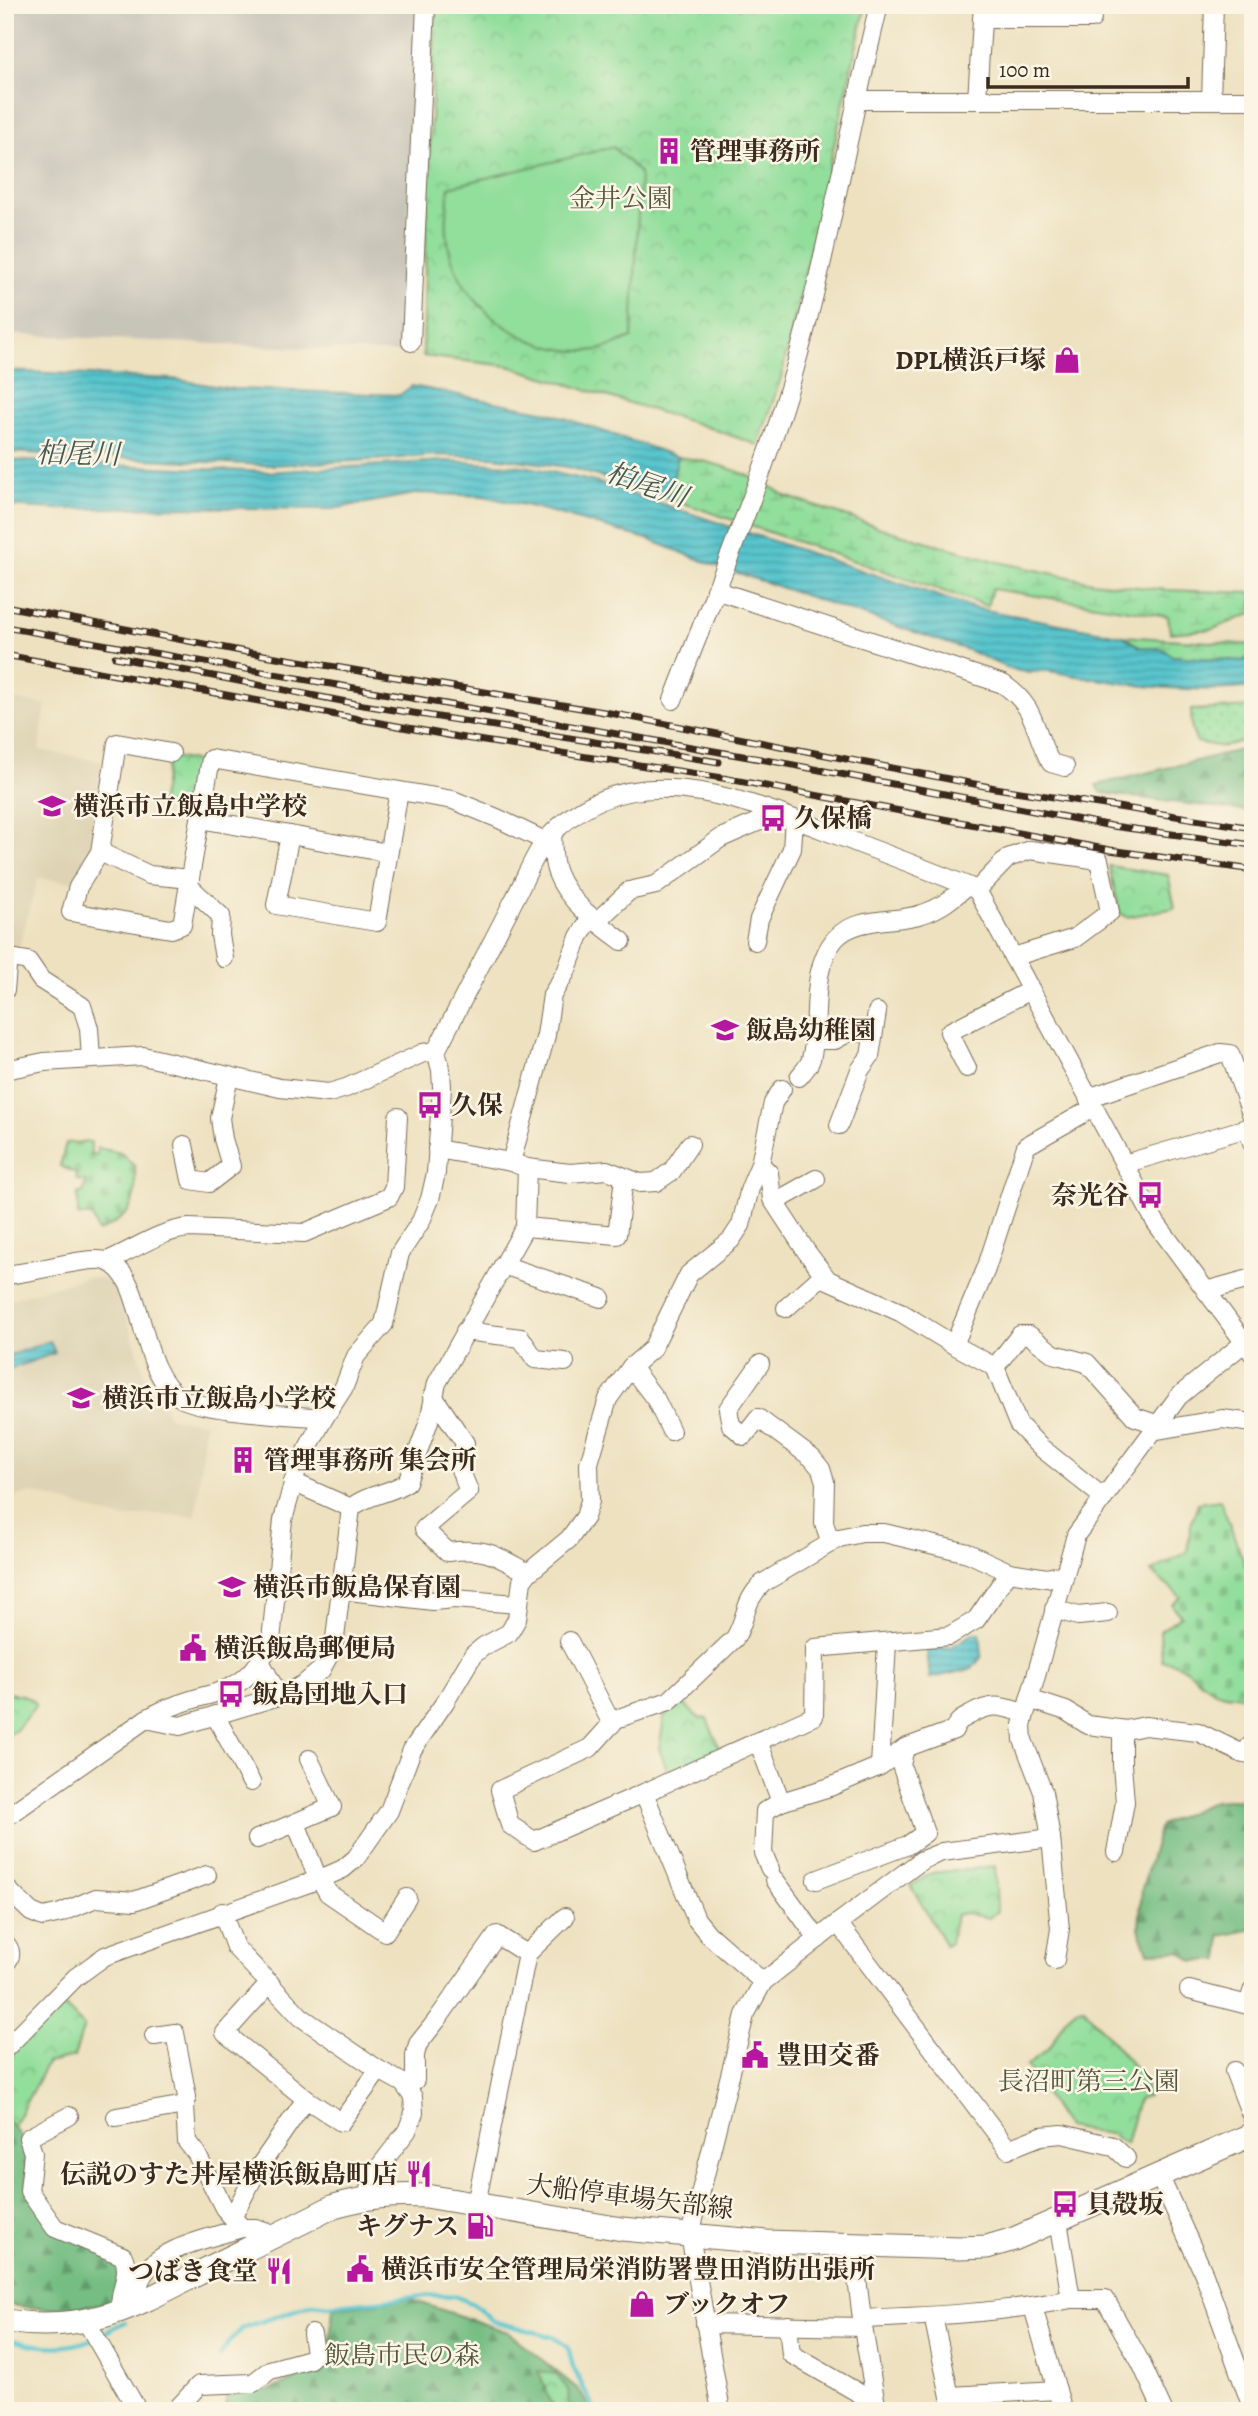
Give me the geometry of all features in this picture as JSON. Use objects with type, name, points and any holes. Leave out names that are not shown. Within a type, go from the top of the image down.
[{"type":"main road","name":"大船停車場矢部線","points":[[5,2321],[56,2326],[128,2309],[334,2206],[367,2197],[396,2194],[426,2196],[622,2229],[767,2242],[987,2247],[1058,2221],[1253,2134]]},
{"type":"street","points":[[411,342],[426,5]]},
{"type":"street","points":[[673,700],[758,478],[790,382],[836,200],[879,5]]},
{"type":"street","points":[[1211,100],[1214,5]]},
{"type":"street","points":[[977,100],[983,12],[1092,19]]},
{"type":"street","points":[[856,100],[1253,100]]},
{"type":"street","points":[[717,585],[1003,684],[1019,695],[1029,708],[1042,748],[1051,763],[1065,767]]},
{"type":"street","points":[[171,753],[117,743],[100,852],[78,887],[71,912],[171,929],[183,925],[211,759],[453,800],[549,838]]},
{"type":"street","points":[[5,1818],[146,1719],[171,1707],[229,1690],[245,1679],[260,1661],[271,1642],[279,1542],[298,1466],[344,1387],[356,1356],[384,1324],[400,1253],[421,1220],[430,1199],[436,1173],[442,1087],[436,1051],[549,838],[588,805],[603,798],[661,788],[701,791],[786,816],[972,888],[1013,957],[1156,1223],[1249,1348],[1179,1396],[1076,1535],[1063,1574],[1021,1725],[1023,1740],[1043,1793],[1051,1838],[1060,1929],[1055,1960]]},
{"type":"street","points":[[290,835],[276,905],[377,922],[399,791]]},
{"type":"street","points":[[146,1719],[180,1726],[279,1696],[304,1684],[321,1670],[334,1646],[351,1508],[361,1500],[400,1487],[407,1482],[429,1421],[437,1383],[525,1227],[519,1165],[552,995],[566,972],[579,937],[594,920],[629,891],[656,885],[721,838],[786,816]]},
{"type":"street","points":[[755,941],[759,919],[792,849],[786,816]]},
{"type":"street","points":[[200,819],[388,853]]},
{"type":"street","points":[[549,838],[557,873],[566,889],[594,920],[622,941]]},
{"type":"street","points":[[799,1077],[811,1061],[820,975],[826,954],[836,937],[856,925],[921,915],[944,905],[972,888],[1008,858],[1030,850],[1099,860],[1110,912],[1075,938],[1013,957]]},
{"type":"street","points":[[100,852],[149,874],[190,882],[221,916],[220,935],[224,958]]},
{"type":"street","points":[[5,990],[7,957],[28,961],[41,980],[82,1006],[89,1028],[90,1059]]},
{"type":"street","points":[[967,1068],[949,1032],[1031,990]]},
{"type":"street","points":[[839,1125],[860,1070],[870,1056],[877,1012]]},
{"type":"street","points":[[813,1040],[835,1041],[850,1031],[873,1034]]},
{"type":"street","points":[[5,1070],[44,1062],[143,1056],[280,1088],[329,1093],[424,1053],[436,1051]]},
{"type":"street","points":[[954,1345],[986,1269],[1026,1146],[1091,1103],[1220,1053],[1230,1054],[1253,1119]]},
{"type":"street","points":[[184,1145],[191,1180],[209,1183],[231,1166],[219,1118],[229,1077]]},
{"type":"street","points":[[5,2049],[76,1977],[105,1956],[319,1879],[343,1869],[356,1858],[389,1811],[412,1750],[473,1655],[509,1633],[517,1619],[522,1581],[569,1539],[585,1517],[590,1501],[589,1463],[608,1399],[631,1367],[652,1349],[689,1275],[731,1240],[741,1225],[750,1188],[761,1164],[773,1104],[782,1089]]},
{"type":"street","points":[[5,1275],[92,1259],[107,1261],[128,1252],[153,1236],[171,1230],[189,1228],[304,1233],[389,1197],[394,1187],[398,1116]]},
{"type":"street","points":[[1125,1164],[1247,1128],[1253,1145]]},
{"type":"street","points":[[437,1149],[570,1172],[607,1170],[640,1183],[656,1182],[672,1171],[690,1144]]},
{"type":"street","points":[[761,1164],[769,1173],[772,1199],[828,1280],[900,1312],[995,1367],[1018,1424],[1039,1446],[1104,1498]]},
{"type":"street","points":[[525,1227],[617,1235],[624,1178]]},
{"type":"street","points":[[775,1202],[816,1179]]},
{"type":"street","points":[[107,1261],[126,1278],[151,1357],[158,1372],[180,1398],[200,1404],[324,1418]]},
{"type":"street","points":[[503,1265],[601,1298]]},
{"type":"street","points":[[786,1308],[823,1275]]},
{"type":"street","points":[[1206,1292],[1253,1278]]},
{"type":"street","points":[[465,1331],[521,1338],[535,1359],[565,1362]]},
{"type":"street","points":[[995,1367],[1020,1335],[1029,1335],[1054,1354],[1087,1363],[1135,1417],[1154,1428],[1222,1419],[1253,1423]]},
{"type":"street","points":[[761,1364],[728,1409],[730,1425],[744,1436],[758,1418],[812,1458],[821,1469],[825,1482],[824,1523],[831,1543]]},
{"type":"street","points":[[631,1367],[656,1401],[671,1431]]},
{"type":"street","points":[[433,1396],[465,1443],[459,1467],[469,1491],[424,1529],[448,1552],[471,1549],[489,1551],[528,1573]]},
{"type":"street","points":[[293,1482],[351,1508]]},
{"type":"street","points":[[1009,1573],[976,1620],[949,1636],[815,1648],[814,1716],[534,1841],[510,1825],[500,1790],[590,1748],[616,1719],[669,1701],[735,1638],[742,1626],[747,1601],[753,1592],[763,1583],[839,1538],[862,1533],[884,1533],[968,1553],[1009,1573],[1048,1578],[1063,1574]]},
{"type":"street","points":[[341,1590],[433,1601],[454,1599],[519,1604]]},
{"type":"street","points":[[1054,1609],[1077,1616],[1108,1613]]},
{"type":"street","points":[[569,1641],[612,1724]]},
{"type":"street","points":[[880,1766],[887,1643]]},
{"type":"street","points":[[260,1661],[279,1696]]},
{"type":"street","points":[[818,1939],[772,1875],[763,1853],[765,1811],[781,1802],[830,1787],[880,1766],[905,1748],[954,1730],[957,1722],[981,1708],[993,1705],[1027,1706],[1066,1711],[1088,1725],[1122,1730],[1145,1726],[1198,1732],[1243,1754],[1251,1745]]},
{"type":"street","points":[[215,1715],[251,1782]]},
{"type":"street","points":[[1116,1852],[1125,1802],[1122,1730]]},
{"type":"street","points":[[758,1741],[781,1802]]},
{"type":"street","points":[[816,1880],[908,1845],[925,1833],[901,1765],[905,1748]]},
{"type":"street","points":[[257,1839],[332,1807],[309,1759]]},
{"type":"street","points":[[644,1793],[696,1919],[708,1934],[763,1982]]},
{"type":"street","points":[[296,1823],[319,1879],[328,1893],[385,1932],[407,1898]]},
{"type":"street","points":[[715,2409],[705,2324],[690,2235],[745,2015],[763,1982],[922,1860],[942,1852],[1051,1838]]},
{"type":"street","points":[[5,1887],[31,1912],[43,1917],[61,1913],[96,1898],[134,1900],[207,1875]]},
{"type":"street","points":[[222,1912],[235,1947],[301,2017],[408,2088],[413,2097],[414,2113],[407,2131],[373,2175],[367,2197]]},
{"type":"street","points":[[475,2204],[527,1954],[565,1917]]},
{"type":"street","points":[[838,1923],[1008,2149],[1041,2136],[1062,2134],[1113,2146],[1126,2158]]},
{"type":"street","points":[[408,2088],[415,2080],[418,2044],[497,1935],[527,1954]]},
{"type":"street","points":[[5,1943],[10,1948],[11,1955],[5,1964]]},
{"type":"street","points":[[270,1983],[225,2033],[306,2099],[341,2122],[379,2070]]},
{"type":"street","points":[[1189,1990],[1248,2005],[1253,1989]]},
{"type":"street","points":[[154,2036],[175,2033],[187,2097],[187,2142],[196,2153],[224,2208],[238,2222],[277,2235]]},
{"type":"street","points":[[1234,2071],[1253,2120]]},
{"type":"street","points":[[69,2116],[28,2138],[33,2153],[29,2191],[55,2228],[123,2256],[127,2266],[119,2302],[128,2309],[140,2280],[154,2261],[238,2222],[259,2167],[306,2099]]},
{"type":"street","points":[[116,2117],[185,2105]]},
{"type":"street","points":[[1159,2175],[1204,2274],[1250,2390],[1253,2410]]},
{"type":"street","points":[[1058,2221],[1071,2299]]},
{"type":"street","points":[[853,2246],[876,2407]]},
{"type":"street","points":[[705,2324],[863,2323],[1033,2307],[1071,2299],[1105,2299],[1141,2363],[1163,2411]]},
{"type":"street","points":[[1033,2307],[1063,2411]]},
{"type":"street","points":[[933,2316],[951,2403],[1057,2390]]},
{"type":"street","points":[[86,2321],[138,2411]]},
{"type":"street","points":[[788,2325],[792,2354],[876,2407]]},
{"type":"street","points":[[175,2411],[199,2385],[253,2383],[270,2370],[310,2359],[316,2353],[312,2334]]},
{"type":"shaded area","points":[[5,5],[418,5],[401,353],[5,334]]},
{"type":"shaded area","name":"横浜市立飯島中学校","points":[[5,698],[46,705],[39,750],[106,762],[92,850],[74,882],[38,878],[18,951],[5,948]]},
{"type":"shaded area","name":"横浜市立飯島小学校","points":[[87,1277],[105,1279],[121,1299],[150,1392],[158,1399],[161,1398],[169,1418],[205,1422],[196,1516],[151,1514],[125,1518],[34,1493],[5,1501],[5,1301]]},
{"type":"green space","name":"金井公園","points":[[436,5],[866,5],[781,378],[758,445],[508,366],[423,356]]},
{"type":"green space","points":[[613,147],[640,173],[632,338],[597,350],[574,351],[528,339],[489,313],[472,296],[460,277],[447,239],[449,187]]},
{"type":"green space","points":[[678,457],[734,470],[774,488],[785,496],[890,531],[999,562],[1092,582],[1166,590],[1253,593],[1253,613],[1213,629],[1170,633],[1168,616],[992,589],[987,606],[668,498]]},
{"type":"green space","points":[[1123,636],[1253,645],[1253,656],[1243,661],[1171,656],[1163,649],[1140,647]]},
{"type":"green space","points":[[1253,707],[1253,738],[1222,747],[1197,742],[1192,730],[1191,710]]},
{"type":"green space","points":[[1253,747],[1253,812],[1102,793],[1096,785]]},
{"type":"green space","points":[[169,756],[203,763],[195,810],[160,805]]},
{"type":"green space","points":[[1109,866],[1168,875],[1175,908],[1127,917],[1120,913]]},
{"type":"green space","points":[[91,1142],[91,1155],[97,1154],[97,1148],[121,1153],[135,1167],[135,1192],[130,1208],[119,1220],[98,1232],[92,1216],[78,1215],[78,1193],[83,1193],[86,1181],[77,1180],[76,1173],[60,1166],[66,1143]]},
{"type":"green space","points":[[1220,1500],[1245,1565],[1253,1570],[1253,1701],[1243,1696],[1215,1691],[1185,1668],[1162,1661],[1160,1631],[1181,1616],[1172,1605],[1181,1597],[1151,1572],[1187,1552],[1198,1503]]},
{"type":"green space","points":[[5,1693],[22,1695],[36,1705],[16,1730],[9,1734],[5,1728]]},
{"type":"green space","points":[[684,1704],[699,1718],[707,1719],[722,1754],[670,1778],[659,1749],[664,1718],[667,1713]]},
{"type":"green space","points":[[1253,1798],[1253,1929],[1220,1936],[1220,1960],[1194,1961],[1179,1951],[1148,1952],[1139,1928],[1142,1889],[1160,1825],[1214,1801]]},
{"type":"green space","points":[[995,1866],[997,1911],[989,1918],[964,1913],[956,1915],[950,1943],[946,1946],[911,1886],[932,1873]]},
{"type":"green space","points":[[59,2001],[84,2026],[74,2057],[47,2063],[13,2127],[5,2117],[5,2056]]},
{"type":"green space","name":"長沼町第三公園","points":[[1084,2008],[1144,2079],[1148,2096],[1138,2100],[1126,2144],[1109,2134],[1066,2127],[1027,2066],[1050,2047],[1066,2018],[1076,2009]]},
{"type":"green space","points":[[5,2116],[26,2143],[27,2191],[54,2229],[128,2258],[124,2301],[50,2308],[5,2304]]},
{"type":"green space","name":"飯島市民の森","points":[[409,2299],[508,2332],[579,2390],[591,2411],[225,2411],[227,2390],[270,2390],[328,2366],[333,2308]]},
{"type":"green space","points":[[538,2371],[556,2374],[568,2390],[569,2407],[555,2411]]},
{"type":"water","name":"柏尾川","points":[[5,371],[172,379],[233,389],[400,395],[412,386],[547,412],[678,457],[668,498],[568,467],[494,457],[437,455],[267,465],[5,452]]},
{"type":"water","points":[[5,460],[268,472],[445,461],[525,466],[599,483],[974,608],[1123,636],[1140,647],[1163,649],[1172,656],[1243,661],[1253,656],[1253,687],[1176,689],[1049,671],[1020,671],[968,650],[711,564],[650,540],[542,509],[483,496],[420,493],[332,509],[57,509],[5,506]]},
{"type":"water","points":[[50,1341],[55,1353],[10,1369],[5,1357]]},
{"type":"water","points":[[974,1633],[980,1633],[982,1656],[972,1669],[930,1678],[927,1649],[951,1647]]},
{"type":"waterway","points":[[220,2356],[243,2328],[313,2304],[328,2306],[436,2295],[454,2296],[474,2304],[493,2321],[553,2337],[568,2347],[573,2367],[595,2411]]},
{"type":"waterway","points":[[98,2336],[125,2322]]},
{"type":"waterway","points":[[5,2338],[48,2346],[90,2340]]},
{"type":"railway","points":[[5,606],[246,652],[610,713],[995,788],[1253,828]]},
{"type":"railway","points":[[5,627],[783,763],[1112,826],[1253,845]]},
{"type":"railway","points":[[5,655],[458,737],[723,778],[1110,850],[1253,870]]},
{"type":"railway","points":[[115,657],[357,704],[719,762]]},
{"type":"place","name":"管理事務所","points":[[669,151]]},
{"type":"place","name":"DPL横浜戸塚","points":[[1067,360]]},
{"type":"place","name":"横浜市立飯島中学校","points":[[52,806]]},
{"type":"place","name":"久保橋","points":[[773,818]]},
{"type":"place","name":"飯島幼稚園","points":[[725,1030]]},
{"type":"place","name":"久保","points":[[430,1105]]},
{"type":"place","name":"奈光谷","points":[[1150,1195]]},
{"type":"place","name":"横浜市立飯島小学校","points":[[81,1398]]},
{"type":"place","name":"管理事務所 集会所","points":[[243,1460]]},
{"type":"place","name":"横浜市飯島保育園","points":[[232,1587]]},
{"type":"place","name":"横浜飯島郵便局","points":[[193,1648]]},
{"type":"place","name":"飯島団地入口","points":[[231,1694]]},
{"type":"place","name":"豊田交番","points":[[755,2055]]},
{"type":"place","name":"伝説のすた丼屋横浜飯島町店","points":[[419,2174]]},
{"type":"place","name":"貝殻坂","points":[[1065,2204]]},
{"type":"place","name":"キグナス","points":[[480,2226]]},
{"type":"place","name":"横浜市安全管理局栄消防署豊田消防出張所","points":[[360,2269]]},
{"type":"place","name":"つばき食堂","points":[[279,2271]]},
{"type":"place","name":"ブックオフ","points":[[642,2304]]}]
